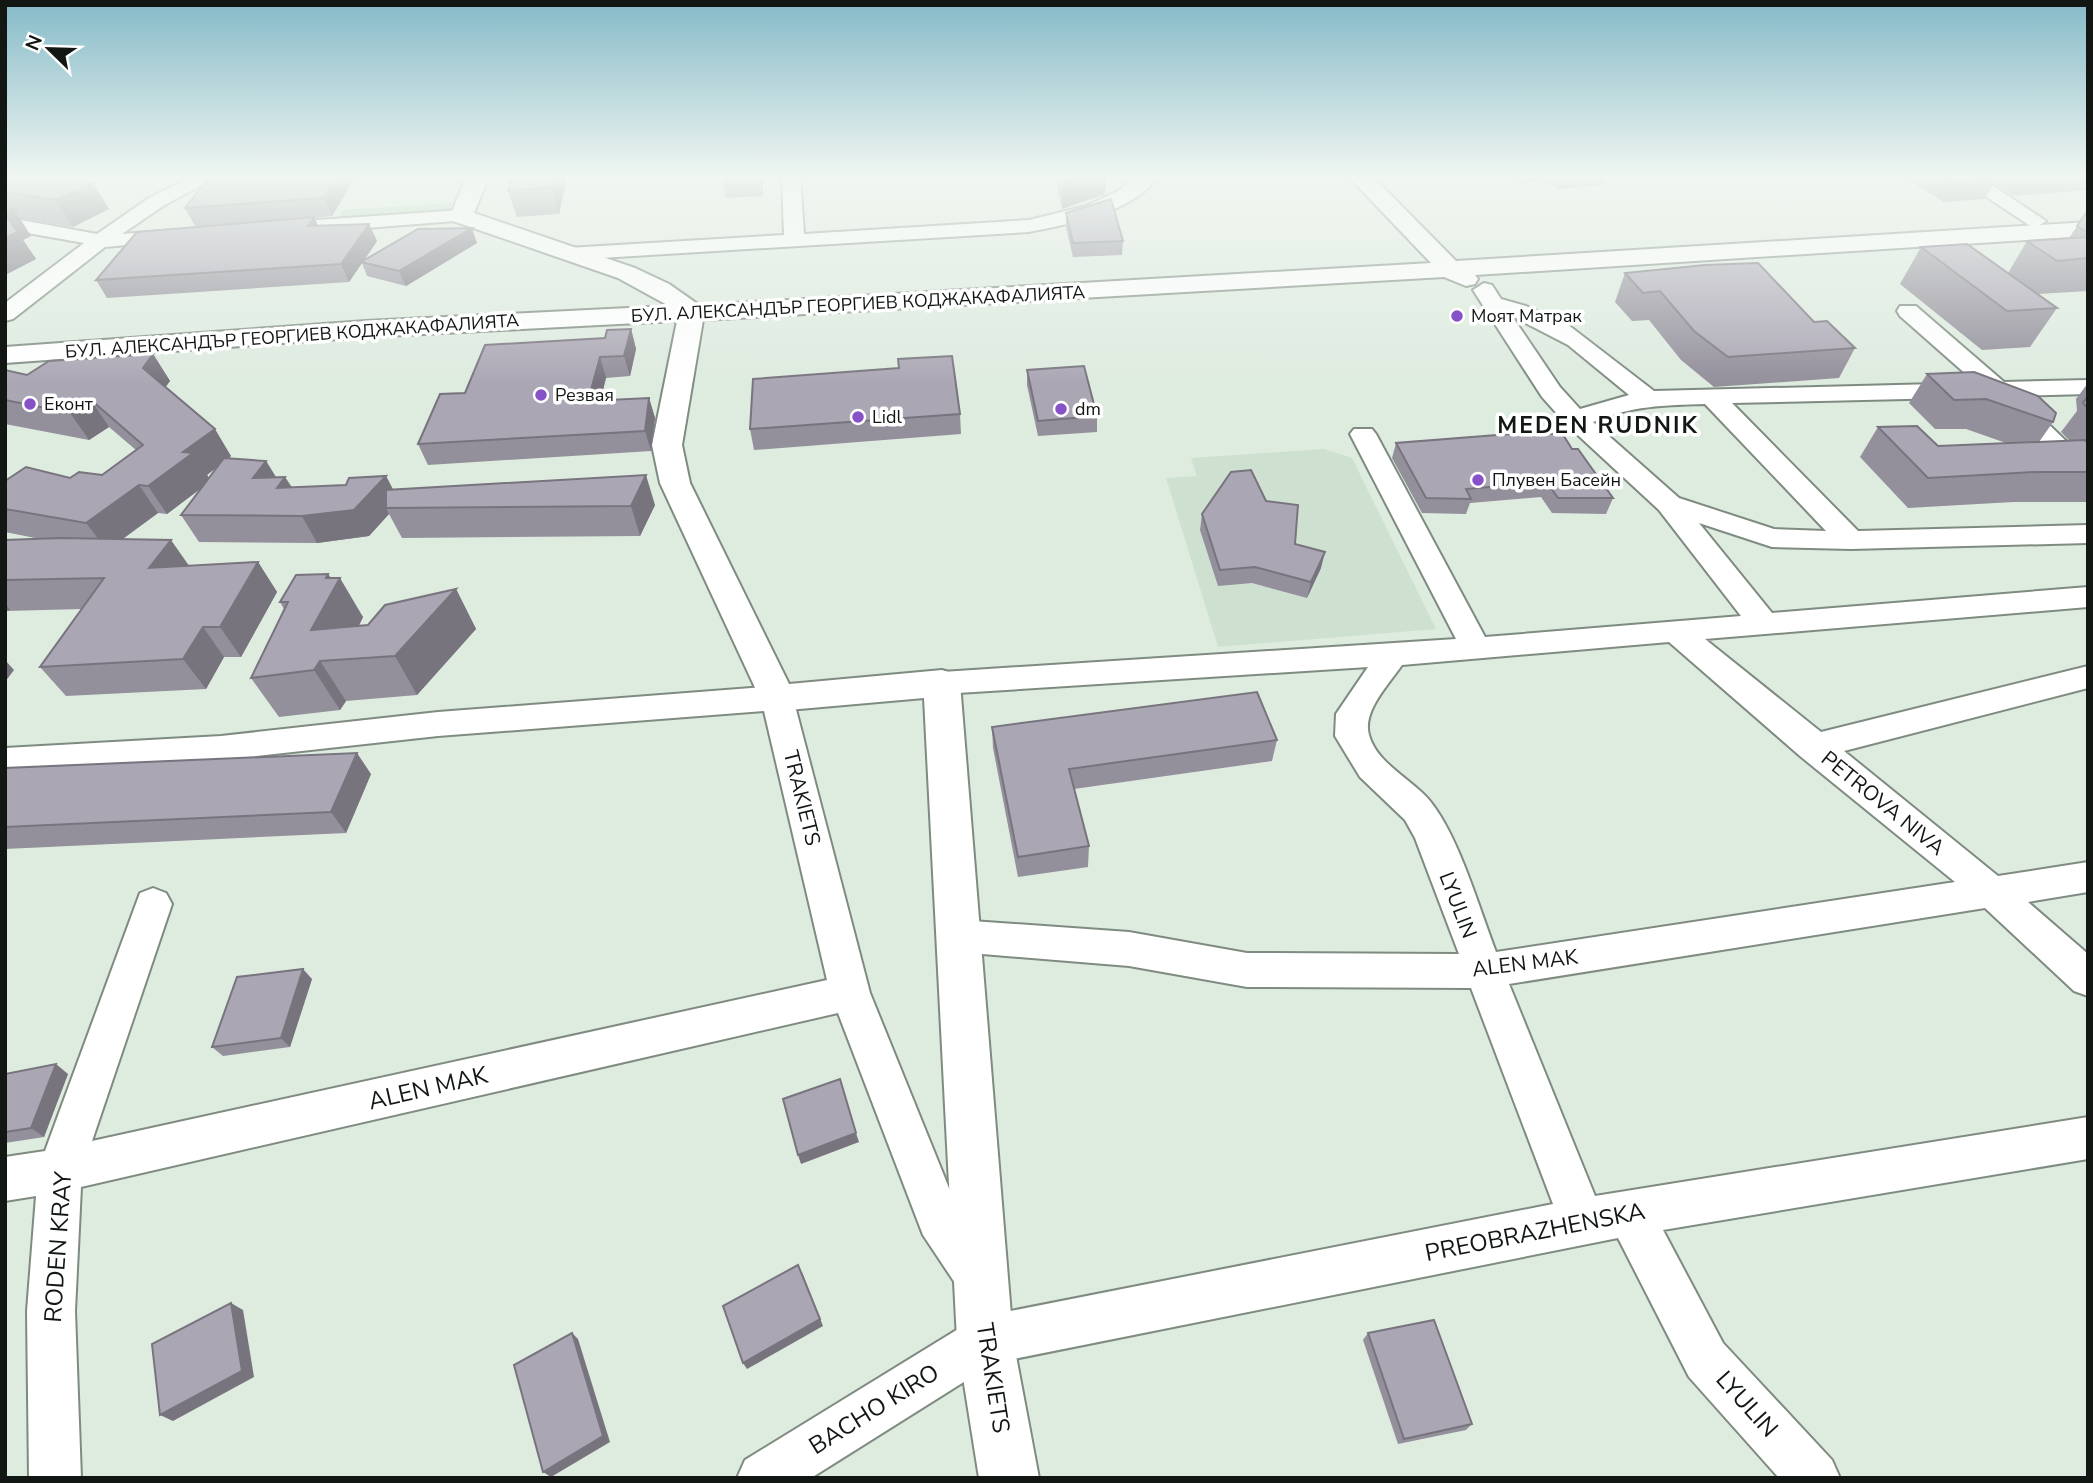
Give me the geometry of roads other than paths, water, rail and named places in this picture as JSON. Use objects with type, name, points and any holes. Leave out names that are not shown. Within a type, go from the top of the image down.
[{"type":"main road","points":[[542,245],[567,254],[618,262],[653,283],[691,320]]},
{"type":"main road","points":[[1427,245],[1452,271]]},
{"type":"main road","points":[[1447,245],[1486,288]]},
{"type":"main road","name":"БУЛ. АЛЕКСАНДЪР ГЕОРГИЕВ КОДЖАКАФАЛИЯТА","points":[[5,373],[957,300],[1452,271],[1486,288],[1942,245]]},
{"type":"main road","name":"БУЛ. АЛЕКСАНДЪР ГЕОРГИЕВ КОДЖАКАФАЛИЯТА","points":[[5,355],[366,329],[619,315],[691,320],[1486,288],[2088,251]]},
{"type":"main road","points":[[619,315],[640,300],[653,283]]},
{"type":"main road","name":"TRAKIETS","points":[[691,320],[667,444],[675,483],[777,698]]},
{"type":"main road","points":[[777,698],[942,683]]},
{"type":"main road","name":"TRAKIETS","points":[[942,683],[979,1278],[985,1340],[1009,1478]]},
{"type":"street","points":[[5,314],[98,245]]},
{"type":"street","points":[[618,262],[654,249],[713,245]]},
{"type":"street","points":[[1486,288],[1568,332],[1648,398]]},
{"type":"street","points":[[1486,288],[1551,392],[1576,420],[1669,504],[1764,624]]},
{"type":"street","points":[[1908,311],[2000,391],[2088,477]]},
{"type":"street","points":[[1576,420],[1607,407],[1648,398],[2088,387]]},
{"type":"street","points":[[1712,397],[1851,540]]},
{"type":"street","points":[[1363,434],[1476,648]]},
{"type":"street","points":[[1669,504],[1772,538],[1851,540],[2088,534]]},
{"type":"street","points":[[942,683],[1298,658],[1393,655],[2088,597]]},
{"type":"street","name":"PETROVA NIVA","points":[[1675,631],[1812,747],[1991,891],[2088,979]]},
{"type":"street","name":"LYULIN","points":[[1393,655],[1352,714],[1352,736],[1372,768],[1417,810],[1432,836],[1582,1221]]},
{"type":"street","points":[[1812,747],[2088,677]]},
{"type":"street","points":[[5,761],[221,747],[438,724],[777,698]]},
{"type":"street","name":"TRAKIETS","points":[[777,698],[850,993],[939,1219],[979,1278]]},
{"type":"street","name":"ALEN MAK","points":[[958,936],[1129,949],[1247,970],[1483,971],[2088,877]]},
{"type":"street","name":"RODEN KRAY","points":[[55,1478],[51,1311],[60,1170],[153,904]]},
{"type":"street","name":"ALEN MAK","points":[[5,1179],[60,1170],[850,993]]},
{"type":"street","name":"PREOBRAZHENSKA","points":[[985,1340],[1582,1221],[2088,1138]]},
{"type":"street","name":"LYULIN","points":[[1630,1214],[1706,1360],[1814,1478]]},
{"type":"street","name":"BACHO KIRO","points":[[763,1478],[985,1340]]},
{"type":"place","name":"Моят Матрак","points":[[1457,316]]},
{"type":"place","name":"Резвая","points":[[541,395]]},
{"type":"place","name":"Еконт","points":[[30,404]]},
{"type":"place","name":"dm","points":[[1061,409]]},
{"type":"place","name":"Lidl","points":[[858,417]]},
{"type":"place","name":"Плувен Басейн","points":[[1478,480]]},
{"type":"district","name":"MEDEN RUDNIK","points":[[1598,425]]}]
